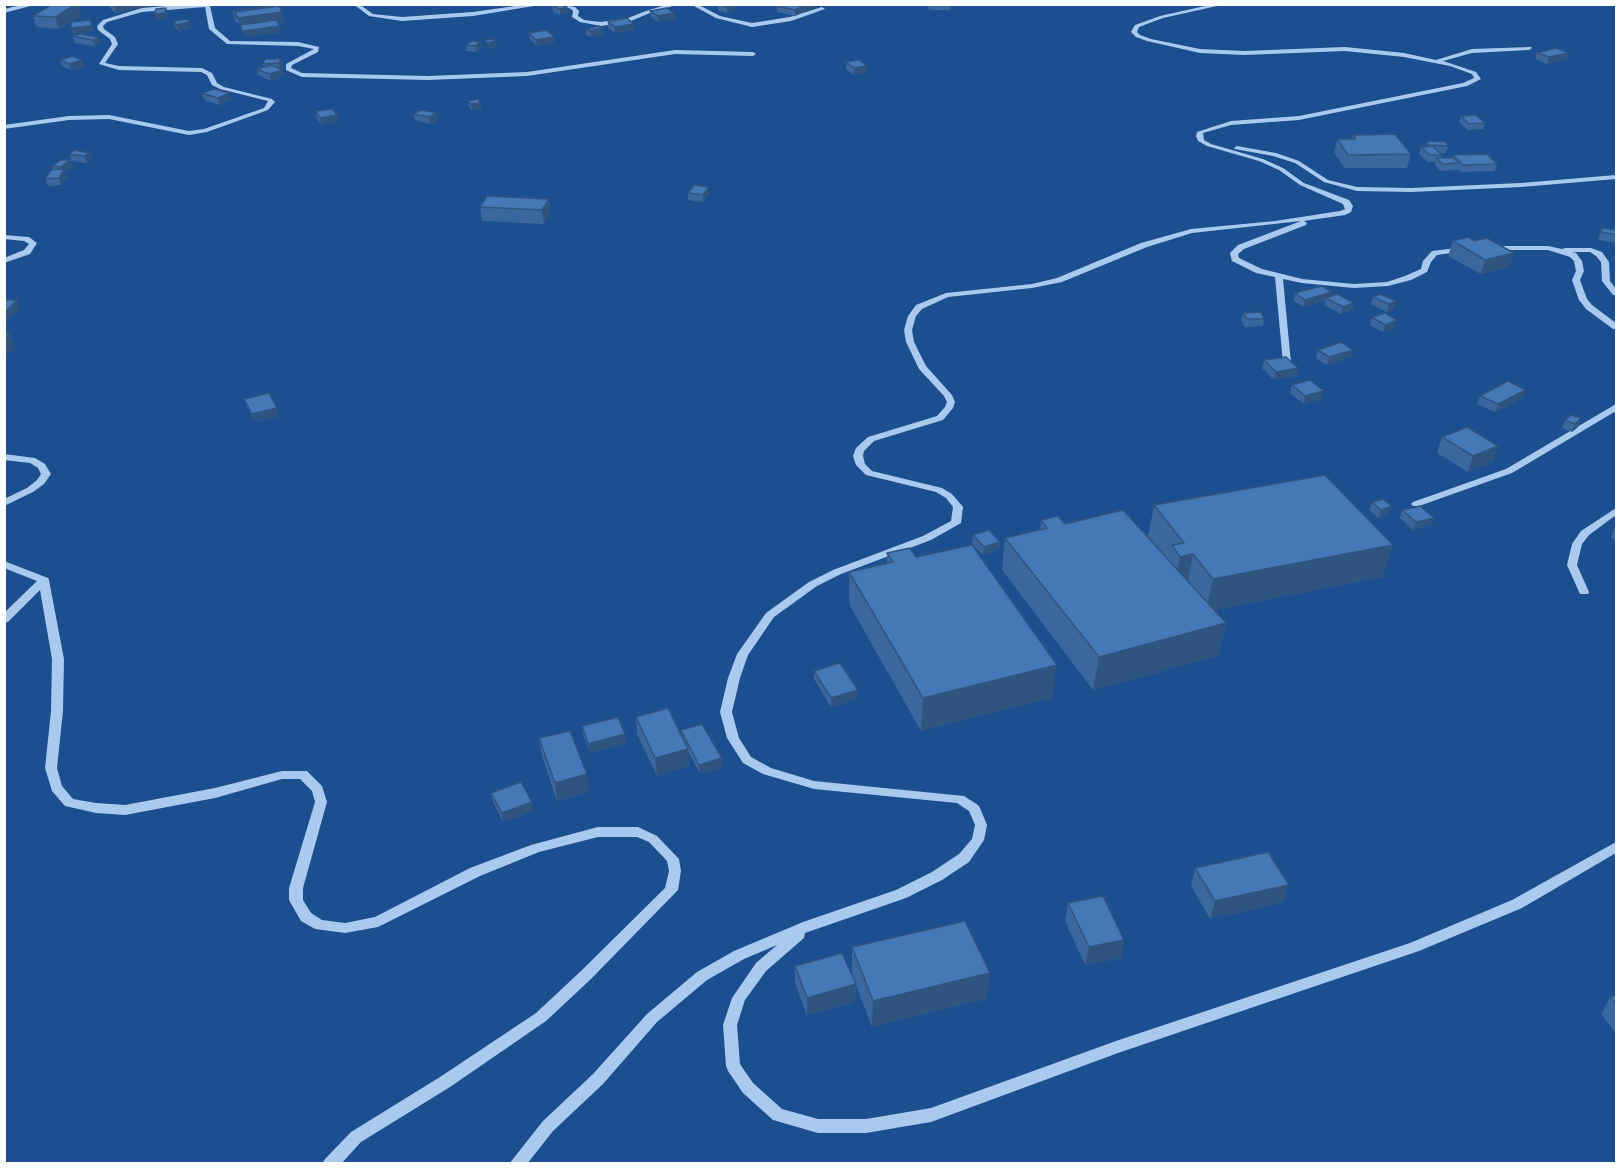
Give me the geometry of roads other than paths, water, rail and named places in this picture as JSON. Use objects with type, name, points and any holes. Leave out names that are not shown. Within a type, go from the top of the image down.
[{"type":"street","points":[[4,11],[36,4]]},
{"type":"street","points":[[4,127],[69,118],[100,117],[122,118],[189,133],[205,131],[266,109],[272,102],[270,100],[222,88],[214,84],[210,74],[202,70],[119,68],[102,64],[115,44],[113,38],[101,30],[100,26],[105,21],[142,10],[216,4]]},
{"type":"street","points":[[356,4],[370,15],[402,19],[473,14],[543,4]]},
{"type":"street","points":[[560,4],[573,8],[576,11],[575,17],[582,21],[601,24],[629,20],[677,4]]},
{"type":"street","points":[[692,4],[718,17],[752,25],[791,19],[822,9]]},
{"type":"street","points":[[517,1164],[548,1126],[598,1079],[652,1018],[702,976],[740,955],[808,926],[901,894],[938,876],[964,858],[978,840],[981,825],[974,808],[960,799],[814,785],[767,771],[747,760],[733,738],[726,712],[734,678],[743,654],[770,615],[813,584],[837,572],[927,538],[956,523],[958,507],[949,496],[939,490],[869,473],[861,465],[858,456],[859,450],[870,439],[940,418],[949,408],[951,402],[948,395],[922,367],[914,354],[908,330],[912,316],[919,307],[946,295],[1024,287],[1053,281],[1074,275],[1144,245],[1191,231],[1309,219],[1342,213],[1349,206],[1338,198],[1302,184],[1273,165],[1202,141],[1199,136],[1200,132],[1231,123],[1299,117],[1465,85],[1478,79],[1467,70],[1438,61],[1404,55],[1345,49],[1200,51],[1149,40],[1134,32],[1137,26],[1162,17],[1224,4]]},
{"type":"street","points":[[207,5],[212,29],[229,44],[298,44],[317,48],[316,51],[289,64],[288,69],[302,75],[428,78],[527,74],[675,52],[753,54]]},
{"type":"street","points":[[1438,61],[1472,51],[1529,48]]},
{"type":"street","points":[[1219,147],[1274,154],[1297,162],[1326,181],[1357,189],[1422,190],[1617,177]]},
{"type":"street","points":[[1309,219],[1295,228],[1241,247],[1234,253],[1235,259],[1246,266],[1279,276],[1326,285],[1388,284],[1424,270],[1427,261],[1435,253],[1473,248]]},
{"type":"street","points":[[4,237],[26,239],[33,243],[27,252],[4,261]]},
{"type":"street","points":[[1483,248],[1584,249],[1599,254],[1605,262],[1606,281],[1617,293]]},
{"type":"street","points":[[1561,250],[1573,255],[1578,261],[1580,271],[1576,280],[1583,300],[1617,327]]},
{"type":"street","points":[[1279,276],[1287,363]]},
{"type":"street","points":[[1416,504],[1509,471],[1617,407]]},
{"type":"street","points":[[4,457],[33,460],[42,466],[46,474],[41,482],[30,490],[4,503]]},
{"type":"street","points":[[1584,591],[1572,565],[1577,544],[1584,533],[1617,511]]},
{"type":"street","points":[[4,564],[44,580]]},
{"type":"street","points":[[4,620],[44,580]]},
{"type":"street","points":[[44,580],[58,659],[57,711],[51,768],[56,788],[69,803],[125,810],[215,793],[282,775],[303,774],[318,789],[321,802],[296,888],[296,900],[306,916],[320,925],[345,928],[378,922],[474,872],[536,848],[598,832],[638,832],[653,839],[673,859],[675,871],[671,890],[541,1017],[445,1082],[356,1137],[330,1164]]},
{"type":"street","points":[[808,926],[761,967],[739,998],[730,1025],[733,1066],[748,1088],[778,1115],[818,1126],[866,1126],[930,1115],[1116,1047],[1414,947],[1517,904],[1617,847]]}]
